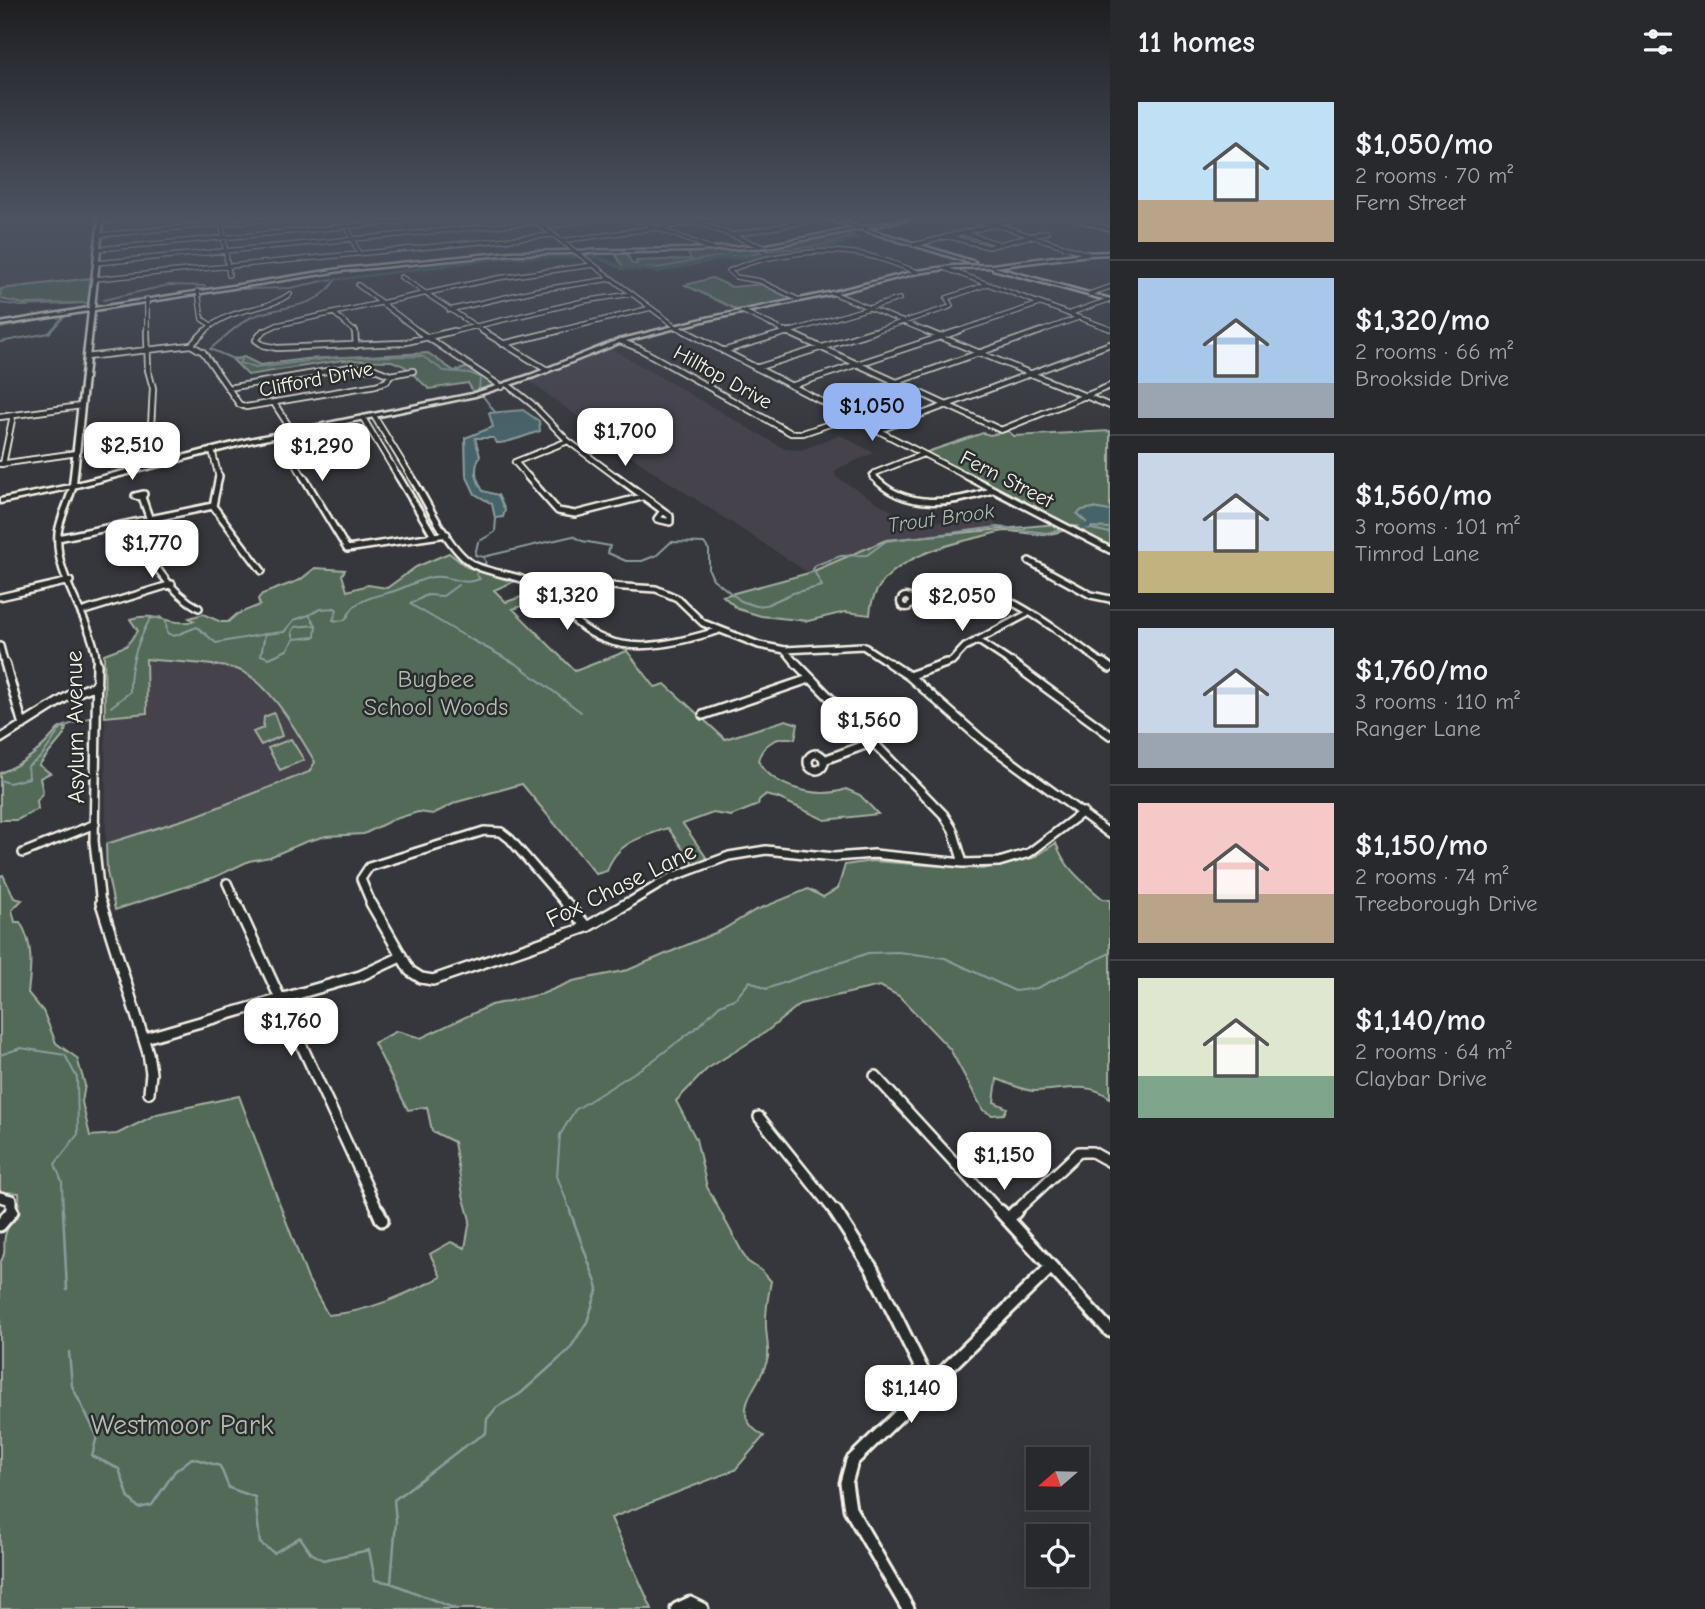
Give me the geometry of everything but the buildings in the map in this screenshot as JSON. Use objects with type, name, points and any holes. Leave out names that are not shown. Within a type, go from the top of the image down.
[{"type":"main road","points":[[74,485],[93,294]]},
{"type":"main road","points":[[0,324],[178,294]]},
{"type":"main road","points":[[0,501],[278,435],[473,395],[505,386],[620,341],[675,326],[828,294]]},
{"type":"main road","points":[[1086,294],[1109,300]]},
{"type":"street","points":[[198,294],[202,319],[211,325]]},
{"type":"street","points":[[86,357],[191,345],[211,325],[237,311],[282,300],[290,294]]},
{"type":"street","points":[[370,294],[428,338],[532,404],[568,440],[663,511]]},
{"type":"street","points":[[425,294],[269,328],[259,333],[256,340],[263,345],[278,348],[397,344],[625,294]]},
{"type":"street","points":[[425,294],[547,370]]},
{"type":"street","points":[[449,310],[519,294]]},
{"type":"street","name":"Fern Street","points":[[632,294],[675,326],[1110,550]]},
{"type":"street","points":[[787,294],[799,300]]},
{"type":"street","points":[[836,294],[1110,406]]},
{"type":"street","points":[[756,368],[950,307],[947,298],[958,294]]},
{"type":"street","points":[[1011,294],[1110,329]]},
{"type":"street","points":[[147,299],[153,415],[148,447],[149,466]]},
{"type":"street","points":[[723,351],[900,299]]},
{"type":"street","points":[[1068,314],[1109,300]]},
{"type":"street","points":[[791,386],[1039,304]]},
{"type":"street","points":[[503,344],[651,308]]},
{"type":"street","points":[[742,311],[1002,430],[1110,386]]},
{"type":"street","points":[[334,313],[356,332],[356,346]]},
{"type":"street","points":[[829,406],[1078,318]]},
{"type":"street","name":"Hilltop Drive","points":[[620,341],[640,349],[791,433],[803,433],[850,417]]},
{"type":"street","points":[[877,431],[1110,344]]},
{"type":"street","name":"Clifford Drive","points":[[191,345],[203,352],[242,406],[376,385],[387,381],[390,375]]},
{"type":"street","points":[[228,388],[349,367],[371,368],[390,375],[413,371]]},
{"type":"street","points":[[274,403],[292,432]]},
{"type":"street","points":[[0,417],[81,406]]},
{"type":"street","points":[[13,415],[1,464],[77,453]]},
{"type":"street","points":[[373,416],[458,552],[468,562],[525,580],[546,593],[583,629],[595,637],[619,646],[642,649],[718,631]]},
{"type":"street","points":[[363,418],[434,536]]},
{"type":"street","points":[[278,435],[347,549],[447,534]]},
{"type":"street","points":[[568,440],[515,462],[558,511],[575,514],[642,497]]},
{"type":"street","points":[[212,450],[219,478],[213,506],[262,571]]},
{"type":"street","points":[[923,454],[875,473],[872,477],[921,503],[963,499],[993,490]]},
{"type":"street","points":[[74,485],[58,538],[213,506]]},
{"type":"street","points":[[138,493],[150,520]]},
{"type":"street","points":[[131,524],[154,563],[188,604],[199,608]]},
{"type":"street","name":"Asylum Avenue","points":[[58,538],[59,553],[84,611],[95,646],[95,824],[101,903],[145,1038],[152,1071],[149,1093]]},
{"type":"street","points":[[1029,561],[1091,595],[1110,598]]},
{"type":"street","points":[[0,597],[70,581]]},
{"type":"street","points":[[84,611],[172,584]]},
{"type":"street","points":[[546,593],[579,584],[656,589],[677,598],[703,623],[759,645],[785,650],[863,646],[909,676],[982,740],[1110,834]]},
{"type":"street","points":[[911,600],[942,587],[958,585],[988,592],[1110,668]]},
{"type":"street","points":[[909,676],[952,661],[965,647],[1027,614]]},
{"type":"street","points":[[977,640],[1041,682],[1110,736]]},
{"type":"street","points":[[0,646],[23,725]]},
{"type":"street","points":[[785,650],[809,678],[944,815],[953,830],[962,863]]},
{"type":"street","points":[[703,715],[809,678]]},
{"type":"street","points":[[0,739],[77,691],[97,685]]},
{"type":"street","points":[[824,760],[873,742]]},
{"type":"street","name":"Fox Chase Lane","points":[[587,927],[508,836],[496,831],[484,831],[378,862],[362,875],[362,888],[401,957],[416,976],[426,980],[438,979],[587,927],[670,878],[729,856],[746,852],[785,850],[834,857],[874,855],[962,863],[999,862],[1029,853],[1083,812]]},
{"type":"street","points":[[23,853],[95,824]]},
{"type":"street","points":[[227,883],[382,1220]]},
{"type":"street","points":[[145,1038],[360,975],[401,957]]},
{"type":"street","points":[[875,1076],[1110,1331]]},
{"type":"street","points":[[759,1117],[831,1205],[858,1247],[872,1269],[929,1384]]},
{"type":"street","points":[[1008,1219],[1079,1152],[1092,1152],[1110,1162]]},
{"type":"street","points":[[0,1197],[11,1200],[13,1208],[9,1218],[0,1225]]},
{"type":"street","points":[[908,1609],[855,1521],[847,1499],[846,1483],[856,1456],[1051,1267]]},
{"type":"street","points":[[677,1609],[690,1603],[702,1609]]},
{"type":"shaded area","points":[[608,347],[785,449],[801,450],[840,435],[874,453],[839,468],[835,472],[836,477],[906,520],[929,522],[990,517],[999,528],[886,540],[809,573],[649,469],[528,380]]},
{"type":"shaded area","points":[[169,633],[230,641],[368,826],[112,899],[108,885],[106,844],[105,668]]},
{"type":"green space","points":[[0,294],[90,294],[89,303],[24,304],[0,299]]},
{"type":"green space","points":[[704,294],[783,294],[794,300],[737,310]]},
{"type":"green space","points":[[428,353],[454,371],[470,367],[497,385],[474,393],[468,383],[429,389],[404,366],[392,361],[343,360],[248,375],[233,360],[244,357],[260,365],[305,359]]},
{"type":"green space","points":[[1008,431],[1014,436],[1110,431],[1110,547],[924,453],[983,433],[990,435]]},
{"type":"green space","points":[[1056,524],[1066,530],[1041,535],[999,532],[925,553],[894,571],[882,583],[873,598],[870,615],[845,612],[808,621],[761,616],[738,609],[723,596],[809,573],[886,540]]},
{"type":"green space","name":"Bugbee School Woods","points":[[449,553],[467,567],[513,582],[494,590],[506,602],[536,592],[544,599],[513,609],[575,671],[627,651],[655,687],[665,684],[725,739],[786,720],[798,724],[795,739],[782,738],[763,749],[758,760],[764,769],[784,784],[797,789],[823,793],[846,789],[860,795],[878,814],[825,820],[778,798],[765,795],[758,805],[731,816],[713,813],[683,824],[708,860],[694,865],[668,828],[623,847],[611,861],[607,871],[596,874],[522,784],[457,802],[433,814],[418,812],[392,820],[364,834],[326,836],[305,842],[270,857],[249,861],[215,877],[115,910],[107,872],[106,844],[198,815],[309,772],[315,762],[292,724],[262,685],[239,670],[230,668],[146,659],[147,713],[105,717],[104,654],[126,646],[138,631],[130,619],[147,617],[186,622],[194,621],[189,618],[203,614],[221,622],[228,622],[237,614],[260,605],[258,599],[262,594],[300,580],[315,568],[345,570],[342,575],[347,591],[368,585],[387,588],[416,567]]},
{"type":"green space","points":[[274,713],[282,736],[261,745],[253,732],[263,728],[264,717]]},
{"type":"green space","points":[[60,727],[66,728],[64,735],[39,765],[50,773],[40,778],[43,792],[37,801],[38,809],[17,820],[0,820],[0,773],[33,754]]},
{"type":"green space","points":[[291,739],[304,760],[280,770],[268,748]]},
{"type":"green space","name":"Westmoor Park","points":[[1056,843],[1075,874],[1103,899],[1110,900],[1110,1098],[1093,1089],[1083,1088],[1030,1091],[997,1079],[994,1102],[1007,1108],[1004,1114],[992,1115],[983,1110],[950,1049],[899,996],[880,986],[800,1004],[766,1032],[707,1069],[676,1101],[696,1139],[707,1187],[747,1261],[771,1281],[766,1314],[768,1357],[746,1408],[752,1427],[764,1436],[735,1470],[611,1518],[652,1609],[0,1609],[0,1263],[7,1230],[17,1212],[19,1193],[0,1192],[0,876],[3,875],[14,898],[22,900],[12,910],[15,922],[20,922],[28,939],[28,993],[43,1011],[56,1043],[77,1058],[85,1085],[82,1102],[90,1136],[117,1134],[157,1114],[239,1096],[308,1279],[328,1315],[372,1306],[441,1277],[430,1254],[451,1242],[465,1248],[470,1220],[454,1142],[432,1131],[427,1107],[408,1110],[374,1043],[397,1031],[421,1038],[491,1005],[542,994],[573,981],[628,970],[808,889],[823,897],[838,888],[845,865],[872,861],[983,869],[1033,858]]},
{"type":"water","points":[[523,410],[539,421],[540,431],[501,443],[497,443],[494,438],[475,438],[480,456],[476,470],[479,482],[483,491],[498,495],[505,510],[503,517],[495,518],[492,504],[475,494],[466,475],[465,438],[493,427],[489,413]]},
{"type":"water","points":[[1093,508],[1110,511],[1110,528],[1087,527],[1086,522],[1077,514]]},
{"type":"waterway","points":[[103,300],[129,294]]},
{"type":"waterway","name":"Trout Brook","points":[[322,294],[310,302],[254,316],[237,326],[210,349],[231,358],[242,359],[239,363],[255,368],[338,357],[422,356],[444,371],[469,373],[480,377],[479,391],[495,412]]},
{"type":"waterway","points":[[0,303],[22,306],[86,303]]},
{"type":"waterway","points":[[0,328],[64,315]]},
{"type":"waterway","points":[[0,342],[49,333],[65,315]]},
{"type":"waterway","name":"Trout Brook","points":[[483,557],[475,555],[478,542],[495,532],[496,518]]},
{"type":"waterway","name":"Trout Brook","points":[[1068,527],[1078,526],[1110,533]]},
{"type":"waterway","name":"Trout Brook","points":[[1082,526],[1087,526]]},
{"type":"waterway","name":"Trout Brook","points":[[483,557],[573,536],[582,541],[610,546],[608,553],[626,561],[642,561],[657,555],[671,542],[704,543],[709,550],[709,570],[713,579],[741,601],[756,606],[822,586],[813,569],[816,565],[841,556],[867,555],[886,541],[998,527],[1047,533],[1062,529]]},
{"type":"waterway","points":[[483,557],[486,562],[484,565]]},
{"type":"waterway","points":[[309,615],[320,609],[335,608],[337,610],[333,620],[342,620],[356,605],[370,598],[433,577],[473,581],[480,579],[476,574],[479,570]]},
{"type":"waterway","points":[[458,585],[443,596],[427,595],[410,604],[463,635]]},
{"type":"waterway","points":[[111,707],[130,692],[135,654],[150,619],[161,617],[166,621],[167,633],[174,636],[197,627],[216,643],[265,634],[261,655],[269,658],[287,650],[294,639],[315,637],[316,625],[309,615]]},
{"type":"waterway","points":[[266,634],[284,632],[294,620],[309,615]]},
{"type":"waterway","points":[[294,638],[292,632],[295,627],[315,625]]},
{"type":"waterway","points":[[465,636],[518,665],[581,712]]},
{"type":"waterway","points":[[0,780],[9,783],[29,778],[28,766],[41,757],[62,727],[92,717]]},
{"type":"waterway","points":[[571,1213],[557,1176],[560,1135],[575,1110],[651,1062],[696,1028],[720,1005],[736,998],[750,981],[766,989],[868,953],[898,952],[945,958],[1015,991],[1037,988],[1110,953]]},
{"type":"waterway","points":[[0,1055],[21,1048],[65,1055],[77,1078],[78,1134],[55,1164],[62,1182],[63,1213]]},
{"type":"waterway","points":[[63,1211],[67,1290]]},
{"type":"waterway","points":[[391,1583],[396,1521],[394,1500],[486,1433],[487,1419],[497,1407],[520,1394],[569,1350],[587,1322],[598,1288],[570,1211]]},
{"type":"waterway","points":[[69,1352],[72,1386],[97,1436],[92,1456],[119,1469],[129,1498],[139,1508],[152,1505],[175,1471],[192,1458],[220,1466],[229,1488],[255,1497],[260,1543],[274,1553],[300,1537],[311,1553],[323,1560],[369,1550],[375,1580],[391,1583]]},
{"type":"waterway","points":[[391,1583],[456,1609]]}]
